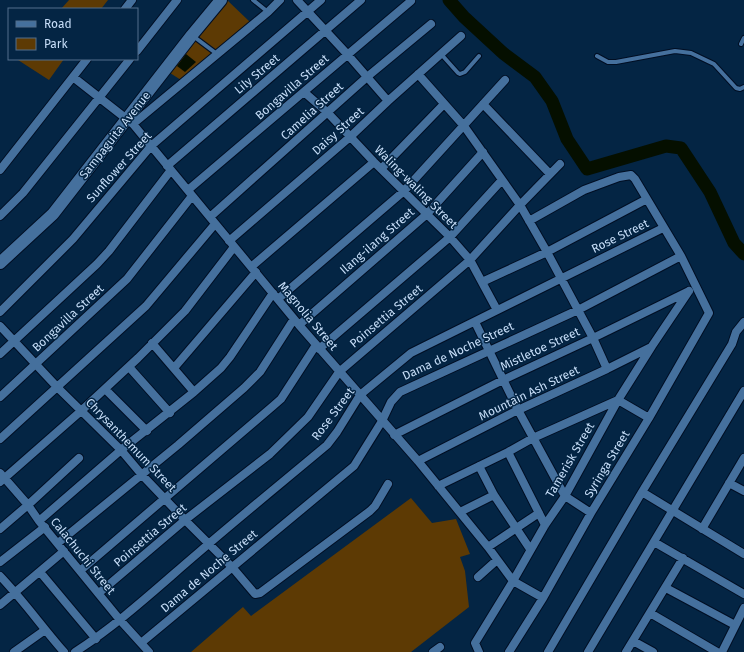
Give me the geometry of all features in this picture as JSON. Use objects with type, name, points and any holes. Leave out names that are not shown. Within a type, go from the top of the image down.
[{"type":"main road","name":"Sampaguita Avenue","points":[[0,264],[53,214],[131,122],[192,35],[221,0]]},
{"type":"street","points":[[126,8],[132,0]]},
{"type":"street","points":[[138,49],[176,0]]},
{"type":"street","points":[[131,122],[217,54],[268,12],[280,0]]},
{"type":"street","points":[[297,0],[388,101]]},
{"type":"street","name":"Sunflower Street","points":[[0,312],[73,239],[151,146],[321,0]]},
{"type":"street","name":"Lily Street","points":[[0,354],[97,264],[114,245],[169,168],[361,0]]},
{"type":"street","name":"Bongavilla Street","points":[[0,397],[127,279],[190,193],[304,92],[411,1]]},
{"type":"street","name":"Camelia Street","points":[[0,439],[58,388],[146,306],[213,220],[367,77],[431,24]]},
{"type":"street","name":"Daisy Street","points":[[1,478],[81,411],[185,311],[232,244],[461,36]]},
{"type":"street","points":[[0,170],[86,60]]},
{"type":"street","points":[[0,216],[23,193],[129,60]]},
{"type":"street","points":[[418,74],[464,126],[520,206],[547,252],[593,338],[607,369]]},
{"type":"street","name":"Magnolia Street","points":[[73,77],[131,122],[296,322],[460,512],[513,581]]},
{"type":"street","points":[[278,299],[404,191],[505,80]]},
{"type":"street","name":"Waling-waling Street","points":[[304,92],[328,113],[374,162],[450,237],[470,260],[497,310]]},
{"type":"street","points":[[381,169],[444,104]]},
{"type":"street","points":[[483,104],[550,174]]},
{"type":"street","name":"Ilang-ilang Street","points":[[58,543],[210,418],[260,372],[296,322],[427,214],[483,152]]},
{"type":"street","points":[[174,368],[253,270],[374,162]]},
{"type":"street","name":"Poinsettia Street","points":[[99,593],[185,520],[270,454],[303,423],[339,372],[470,260],[560,164]]},
{"type":"street","points":[[529,221],[584,190],[627,175],[631,175],[635,179],[681,256],[696,286]]},
{"type":"street","points":[[81,570],[281,399],[318,347],[450,237],[502,180]]},
{"type":"street","points":[[482,282],[547,252],[647,199]]},
{"type":"street","name":"Rose Street","points":[[75,652],[96,639],[120,620],[327,445],[360,395],[411,353],[560,278],[664,228]]},
{"type":"street","name":"Dama de Noche Street","points":[[141,643],[354,466],[382,421],[391,402],[400,392],[488,350],[578,310],[681,256]]},
{"type":"street","name":"Mistletoe Street","points":[[394,435],[503,380],[689,291],[696,286]]},
{"type":"street","name":"Syringa Street","points":[[509,652],[543,598],[709,314],[696,286]]},
{"type":"street","name":"Tamerisk Street","points":[[479,652],[475,643],[513,581],[530,549],[565,496],[618,400],[689,291]]},
{"type":"street","points":[[39,521],[121,450],[170,413],[230,357],[273,293]]},
{"type":"street","points":[[475,322],[518,410],[565,496],[591,514]]},
{"type":"street","points":[[548,652],[642,492],[732,344],[736,332],[744,322]]},
{"type":"street","name":"Chrysanthemum Street","points":[[0,326],[58,388],[121,450],[185,520],[232,567],[255,594],[260,593],[370,511],[375,506],[388,484]]},
{"type":"street","points":[[152,343],[194,392]]},
{"type":"street","name":"Mountain Ash Street","points":[[418,462],[518,410],[607,369],[652,346]]},
{"type":"street","points":[[128,367],[170,413]]},
{"type":"street","points":[[105,389],[147,431]]},
{"type":"street","points":[[589,652],[744,391]]},
{"type":"street","points":[[438,486],[508,452],[533,438],[618,400],[649,418]]},
{"type":"street","points":[[508,452],[545,525]]},
{"type":"street","points":[[0,529],[79,458]]},
{"type":"street","points":[[702,529],[744,458]]},
{"type":"street","points":[[479,466],[494,495],[530,549]]},
{"type":"street","name":"Calachuchi Street","points":[[1,478],[28,505],[39,521],[81,570],[120,620],[149,652]]},
{"type":"street","points":[[729,483],[744,491]]},
{"type":"street","points":[[642,492],[744,554]]},
{"type":"street","points":[[460,512],[494,495]]},
{"type":"street","points":[[488,547],[539,513]]},
{"type":"street","points":[[0,562],[45,527]]},
{"type":"street","points":[[654,542],[744,594]]},
{"type":"street","points":[[0,604],[40,572],[64,550]]},
{"type":"street","points":[[626,652],[683,558]]},
{"type":"street","points":[[478,576],[497,560]]},
{"type":"street","points":[[40,572],[96,639]]},
{"type":"street","points":[[0,576],[64,652]]},
{"type":"street","points":[[513,581],[543,598]]},
{"type":"street","points":[[666,588],[735,625]]},
{"type":"street","points":[[722,652],[744,608]]},
{"type":"street","points":[[650,613],[717,652]]},
{"type":"street","points":[[14,652],[45,630]]},
{"type":"street","points":[[633,641],[653,652]]},
{"type":"lane","points":[[253,0],[268,12]]},
{"type":"lane","points":[[192,35],[217,54]]},
{"type":"lane","points":[[741,44],[744,38]]},
{"type":"lane","points":[[597,56],[608,62],[616,62],[675,51],[691,53],[714,64],[736,88],[740,89],[744,87]]},
{"type":"lane","points":[[441,54],[460,74],[465,72],[479,56]]},
{"type":"green space","points":[[69,0],[108,0],[102,8],[62,8]]},
{"type":"green space","points":[[227,0],[250,22],[181,80],[170,73]]},
{"type":"green space","points":[[18,60],[63,60],[49,80]]},
{"type":"green space","points":[[411,498],[432,523],[456,519],[470,554],[460,557],[465,571],[469,607],[411,652],[191,652],[243,607],[251,616]]},
{"type":"shaded area","points":[[186,54],[196,62],[185,72],[177,66]]},
{"type":"waterway","points":[[449,0],[464,17],[503,53],[535,77],[552,101],[567,139],[587,169],[666,146],[681,148],[710,192],[734,243],[744,254]]}]
